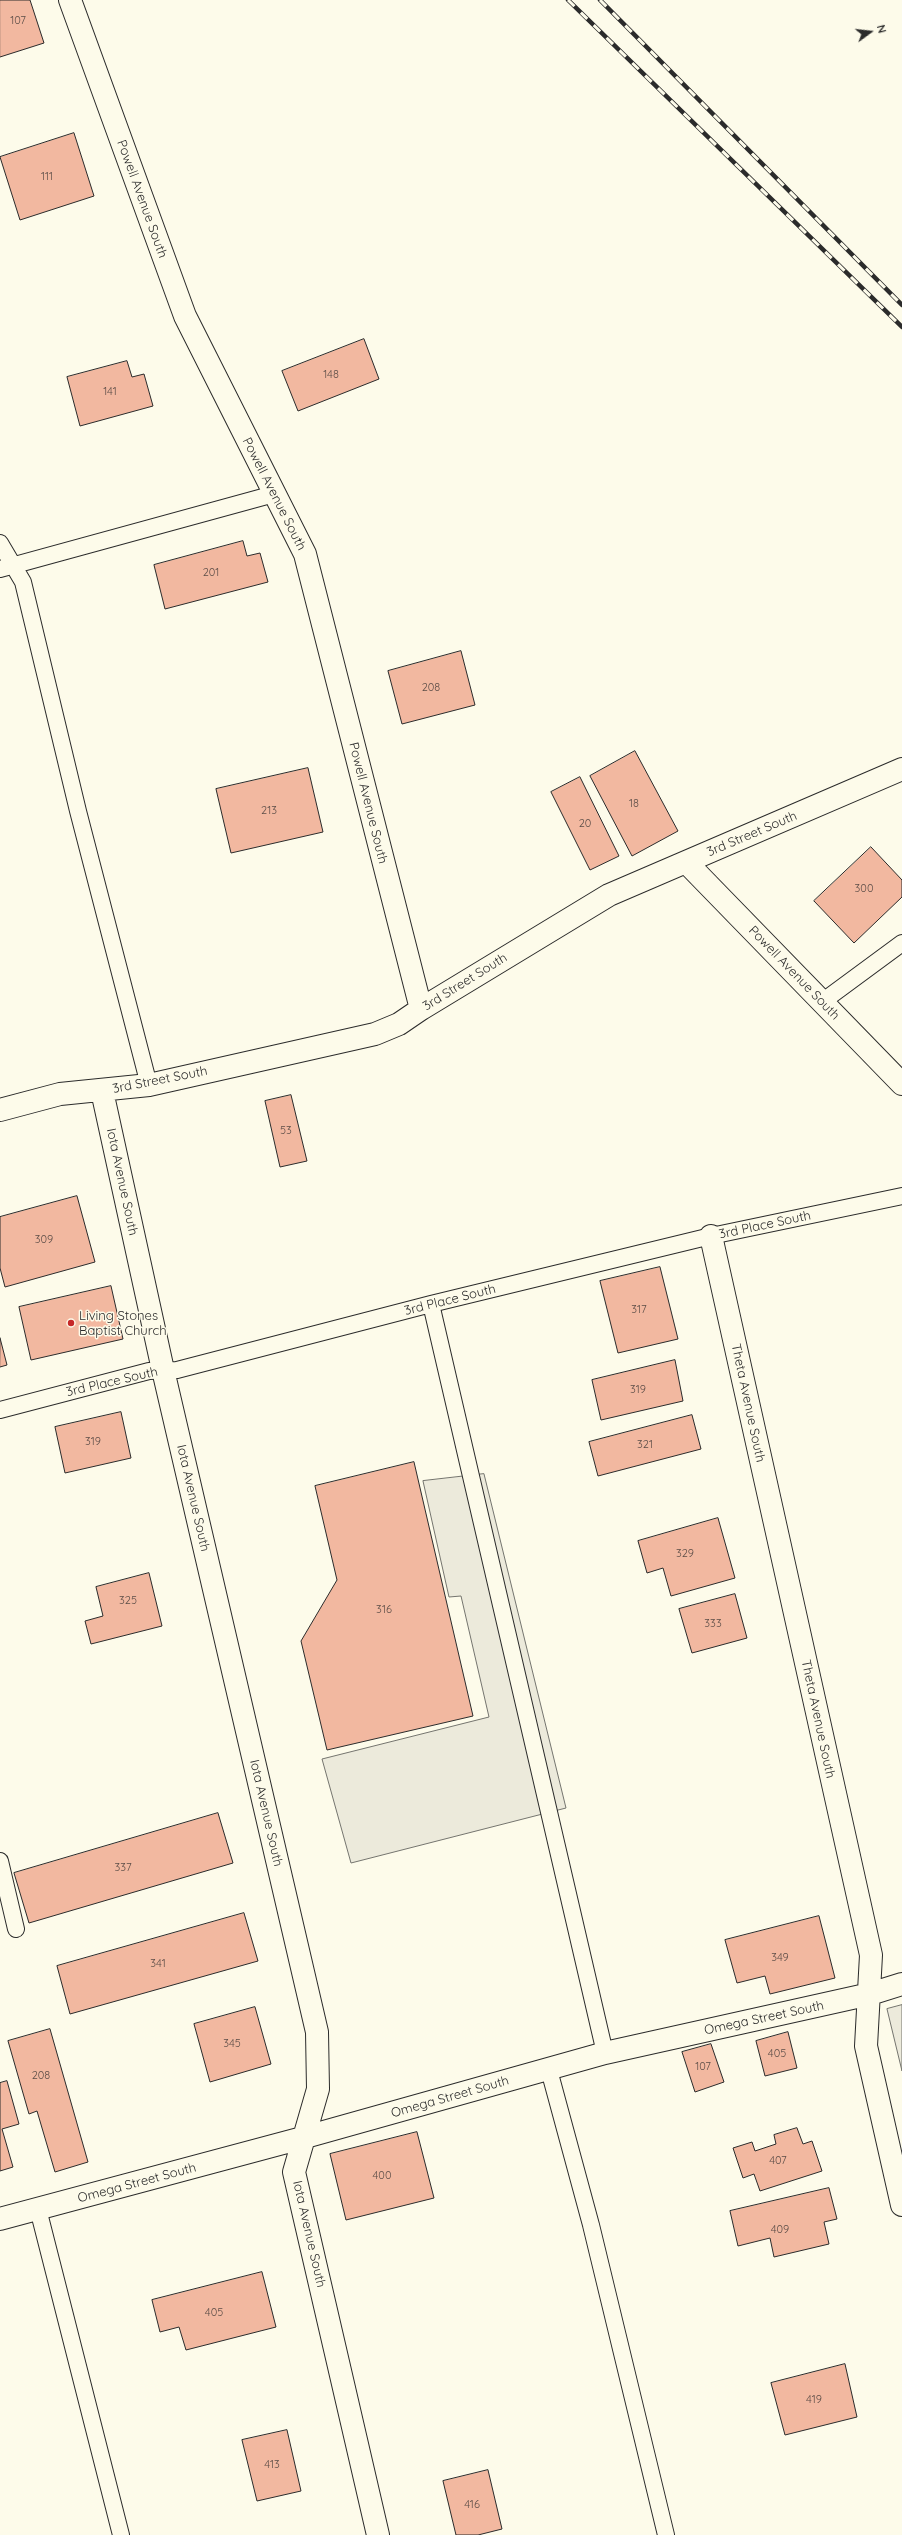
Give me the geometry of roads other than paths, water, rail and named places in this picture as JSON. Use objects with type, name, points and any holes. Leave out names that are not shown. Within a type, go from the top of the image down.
[{"type":"street","name":"Powell Avenue South","points":[[70,0],[185,316],[304,554],[421,1009]]},
{"type":"street","name":"3rd Street South","points":[[0,1110],[60,1094],[102,1091],[149,1085],[375,1034],[399,1024],[421,1009],[609,895],[902,769]]},
{"type":"street","name":"Powell Avenue South","points":[[686,862],[902,1084]]},
{"type":"street","name":"Iota Avenue South","points":[[102,1091],[163,1370],[317,2032],[318,2089],[302,2138],[294,2172],[378,2535]]},
{"type":"street","name":"Theta Avenue South","points":[[711,1236],[871,1955],[866,2046],[902,2205]]},
{"type":"street","name":"Omega Street South","points":[[0,2219],[302,2138],[549,2070],[605,2053],[870,1994],[902,1984]]},
{"type":"lane","points":[[7,568],[274,494]]},
{"type":"lane","points":[[0,543],[7,568],[22,582],[80,818],[149,1085]]},
{"type":"lane","points":[[822,1002],[902,943]]},
{"type":"lane","name":"3rd Place South","points":[[0,1410],[163,1370],[177,1370],[431,1304],[711,1236],[902,1196]]},
{"type":"lane","points":[[431,1304],[605,2053]]},
{"type":"lane","points":[[0,1861],[16,1929]]},
{"type":"lane","points":[[549,2070],[591,2225],[666,2535]]},
{"type":"lane","points":[[38,2209],[121,2535]]},
{"type":"railway","points":[[568,0],[902,327]]},
{"type":"railway","points":[[600,0],[902,305]]},
{"type":"place","name":"Living Stones Baptist Church","points":[[71,1323]]}]
